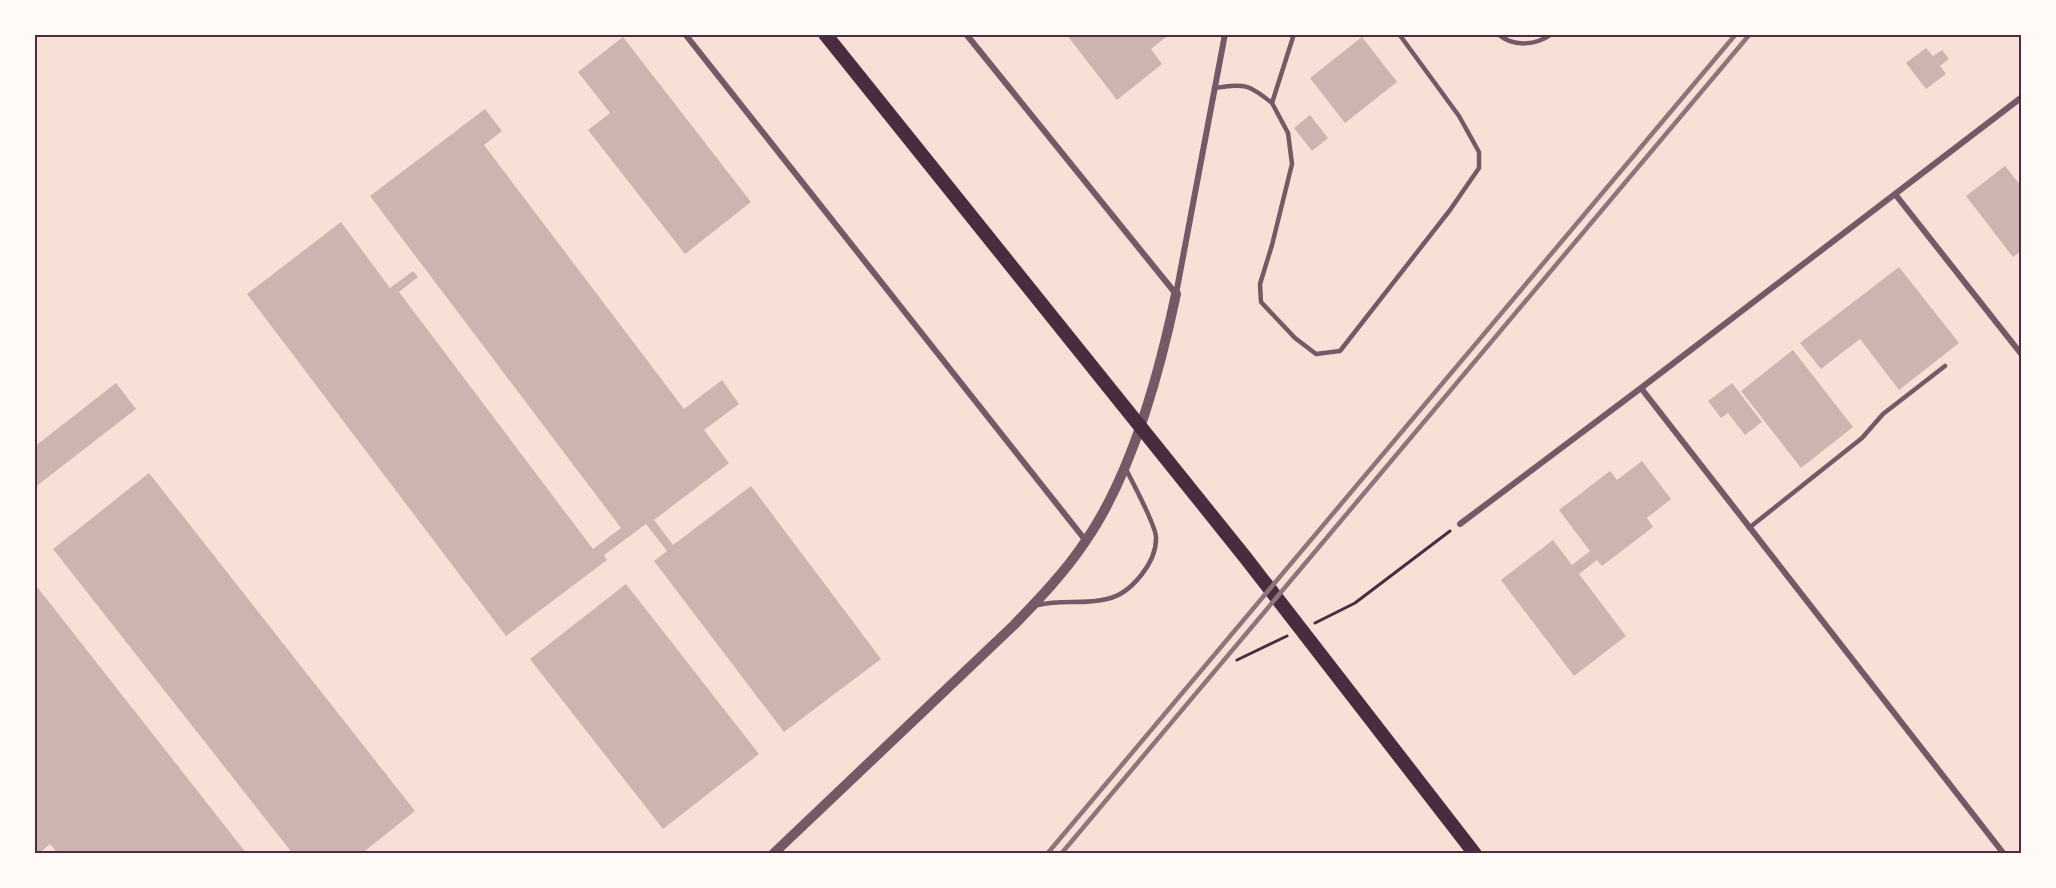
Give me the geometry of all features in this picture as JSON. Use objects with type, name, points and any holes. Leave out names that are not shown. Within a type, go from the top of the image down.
[{"type":"main road","points":[[825,34],[1245,557],[1476,854]]},
{"type":"street","points":[[685,34],[1086,541]]},
{"type":"street","points":[[966,34],[1176,294]]},
{"type":"street","points":[[772,854],[1032,606],[1051,587],[1086,541],[1125,466],[1152,393],[1176,294],[1225,34]]},
{"type":"street","points":[[1460,524],[2022,97]]},
{"type":"street","points":[[1894,194],[2022,355]]},
{"type":"street","points":[[1641,388],[2004,854]]},
{"type":"lane","points":[[1272,103],[1294,34]]},
{"type":"lane","points":[[1214,88],[1242,84],[1253,88],[1272,103],[1288,133],[1292,164],[1260,284],[1261,302],[1295,338],[1316,354],[1340,351],[1450,210],[1479,168],[1479,152],[1459,117],[1399,34]]},
{"type":"lane","points":[[1498,34],[1516,44],[1544,40],[1552,34]]},
{"type":"lane","points":[[1749,528],[1862,438],[1883,414],[1945,366]]},
{"type":"lane","points":[[1032,606],[1050,601],[1089,602],[1110,599],[1130,588],[1142,576],[1156,538],[1153,525],[1125,466]]},
{"type":"path","points":[[1312,624],[1356,603],[1460,524]]},
{"type":"path","points":[[1237,660],[1291,634]]},
{"type":"building","points":[[1066,34],[1170,34],[1151,49],[1162,64],[1117,100]]},
{"type":"building","points":[[623,37],[751,202],[685,254],[588,130],[610,113],[578,72]]},
{"type":"building","points":[[1362,37],[1397,82],[1345,123],[1310,78]]},
{"type":"building","points":[[1926,48],[1933,56],[1942,50],[1949,59],[1940,66],[1946,74],[1926,89],[1906,63]]},
{"type":"building","points":[[485,109],[502,131],[484,145],[684,409],[722,380],[739,404],[704,430],[729,463],[654,520],[673,545],[751,486],[881,659],[784,732],[654,561],[667,551],[646,524],[604,555],[607,560],[506,636],[247,294],[341,222],[390,288],[413,271],[418,277],[399,292],[593,549],[621,528],[370,196]]},
{"type":"building","points":[[1310,115],[1328,138],[1312,151],[1294,128]]},
{"type":"building","points":[[2005,166],[2022,187],[2022,253],[2013,257],[1966,196]]},
{"type":"building","points":[[1899,267],[1959,343],[1899,390],[1860,339],[1821,369],[1800,343]]},
{"type":"building","points":[[1793,350],[1853,427],[1801,468],[1741,391]]},
{"type":"building","points":[[116,383],[136,409],[34,488],[34,447]]},
{"type":"building","points":[[1732,383],[1762,422],[1745,435],[1728,413],[1721,418],[1708,401]]},
{"type":"building","points":[[1642,461],[1671,499],[1647,518],[1653,527],[1602,566],[1597,560],[1579,574],[1626,636],[1574,676],[1501,580],[1553,540],[1572,565],[1590,551],[1559,510],[1610,471],[1617,480]]},
{"type":"building","points":[[149,473],[415,811],[361,854],[293,854],[53,549]]},
{"type":"building","points":[[34,583],[247,854],[58,854],[50,844],[38,854],[34,854]]},
{"type":"building","points":[[626,584],[759,754],[663,829],[530,659]]},
{"type":"railway","points":[[1047,854],[1736,34]]},
{"type":"railway","points":[[1061,854],[1750,34]]}]
